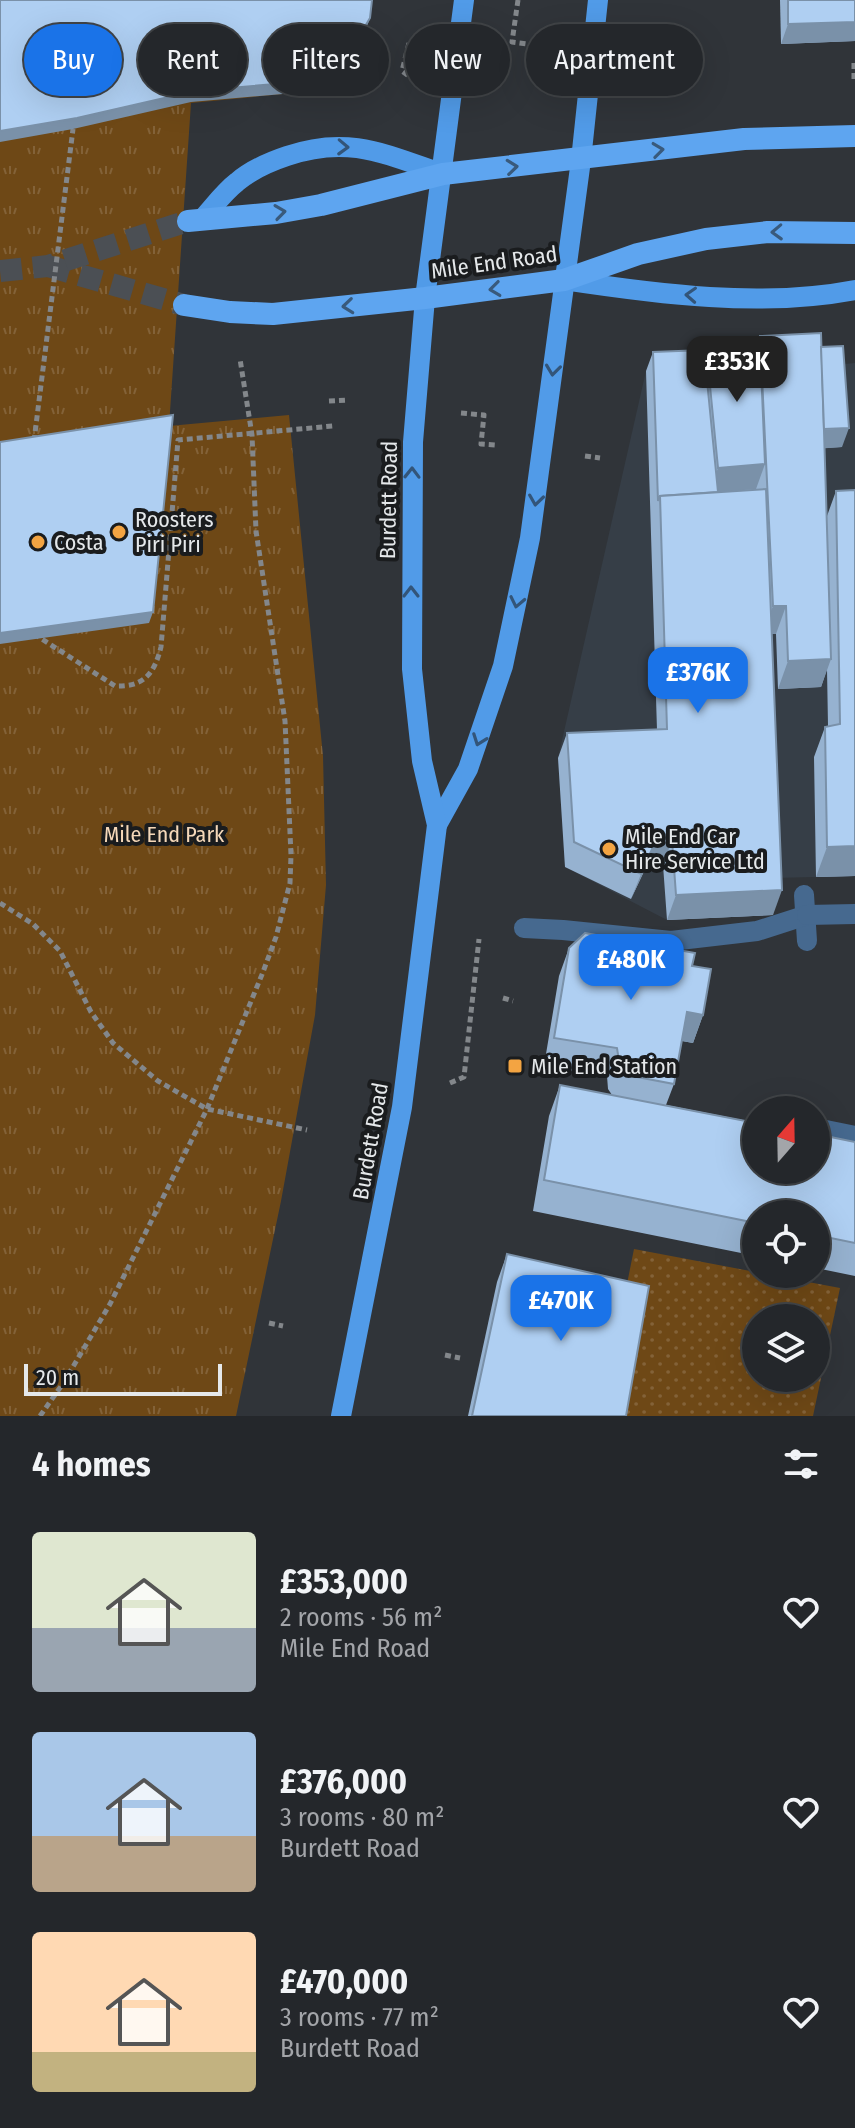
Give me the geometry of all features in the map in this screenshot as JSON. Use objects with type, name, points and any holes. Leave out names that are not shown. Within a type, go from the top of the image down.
[{"type":"highway","points":[[196,220],[276,213],[321,205],[443,174],[744,139],[855,136]]},
{"type":"highway","name":"Mile End Road","points":[[184,305],[273,314],[425,298],[564,280],[638,254],[706,239],[768,232],[855,233]]},
{"type":"main road","name":"Burdett Road","points":[[341,1416],[402,1107],[437,825],[422,761],[412,669],[414,409],[425,298],[464,0]]},
{"type":"main road","name":"Burdett Road","points":[[437,825],[468,769],[503,666],[530,538],[581,160],[598,0]]},
{"type":"main road","points":[[196,220],[237,181],[267,163],[308,149],[343,145],[376,151],[443,174]]},
{"type":"main road","points":[[564,280],[641,292],[718,296],[830,295],[855,290]]},
{"type":"street","points":[[524,928],[671,941],[757,931],[806,905],[855,914]]},
{"type":"street","points":[[806,905],[807,941]]},
{"type":"street","points":[[830,1131],[855,1136]]},
{"type":"path","points":[[518,0],[512,42],[526,44]]},
{"type":"path","points":[[854,60],[854,79]]},
{"type":"path","points":[[64,122],[73,129]]},
{"type":"path","points":[[34,447],[73,129],[82,123]]},
{"type":"path","points":[[40,1416],[110,1304],[207,1109],[276,937],[290,883],[285,721],[256,531],[252,435],[241,367]]},
{"type":"path","points":[[329,401],[348,400]]},
{"type":"path","points":[[451,412],[484,415],[481,444],[509,447]]},
{"type":"path","points":[[30,631],[115,686],[141,682],[153,667],[161,647],[178,440],[333,426]]},
{"type":"path","points":[[0,903],[33,924],[60,951],[91,1012],[113,1043],[158,1081],[207,1109],[307,1130]]},
{"type":"path","points":[[464,1077],[479,936]]},
{"type":"path","points":[[503,998],[513,1001]]},
{"type":"path","points":[[269,1323],[283,1326]]},
{"type":"path","points":[[445,1355],[460,1358]]},
{"type":"shaded area","points":[[855,363],[855,876],[773,878],[773,915],[667,920],[565,867],[558,758],[646,371]]},
{"type":"green space","name":"Mile End Park","points":[[0,0],[142,24],[138,24],[138,96],[247,96],[247,42],[263,45],[263,96],[191,103],[169,426],[289,415],[323,756],[326,885],[315,1015],[281,1201],[236,1416],[0,1416]]},
{"type":"green space","points":[[634,1249],[742,1269],[742,1288],[840,1288],[830,1335],[830,1304],[742,1304],[742,1392],[818,1392],[813,1416],[620,1416],[622,1309]]},
{"type":"building","points":[[0,0],[372,0],[366,24],[263,24],[263,85],[247,86],[247,24],[138,24],[138,96],[173,96],[77,118],[0,131]]},
{"type":"building","points":[[788,0],[855,0],[855,22],[788,24]]},
{"type":"building","points":[[821,333],[831,659],[788,661],[786,606],[773,606],[760,336]]},
{"type":"building","points":[[760,344],[765,464],[718,468],[706,345]]},
{"type":"building","points":[[843,346],[849,428],[824,429],[821,347]]},
{"type":"building","points":[[704,350],[718,492],[660,496],[658,501],[653,352]]},
{"type":"building","points":[[173,415],[153,612],[0,633],[0,442]]},
{"type":"building","points":[[766,489],[782,890],[676,895],[672,840],[656,840],[641,874],[574,842],[567,733],[667,729],[660,496]]},
{"type":"building","points":[[855,490],[855,846],[827,847],[825,727],[840,724],[836,491]]},
{"type":"building","points":[[585,933],[695,953],[692,966],[711,969],[703,1015],[687,1012],[674,1084],[627,1075],[619,1061],[617,1048],[554,1038],[569,948]]},
{"type":"building","points":[[560,1085],[742,1120],[742,1184],[830,1184],[830,1137],[855,1142],[855,1243],[830,1238],[830,1200],[742,1200],[742,1220],[544,1180]]},
{"type":"building","points":[[507,1254],[649,1286],[626,1416],[472,1416]]},
{"type":"tunnel","points":[[0,271],[48,266],[188,221]]},
{"type":"tunnel","points":[[48,266],[184,305]]},
{"type":"place","name":"Roosters Piri Piri","points":[[119,532]]},
{"type":"place","name":"Costa","points":[[38,542]]},
{"type":"place","name":"Mile End Car Hire Service Ltd","points":[[609,849]]},
{"type":"place","name":"Mile End Station","points":[[515,1066]]}]
